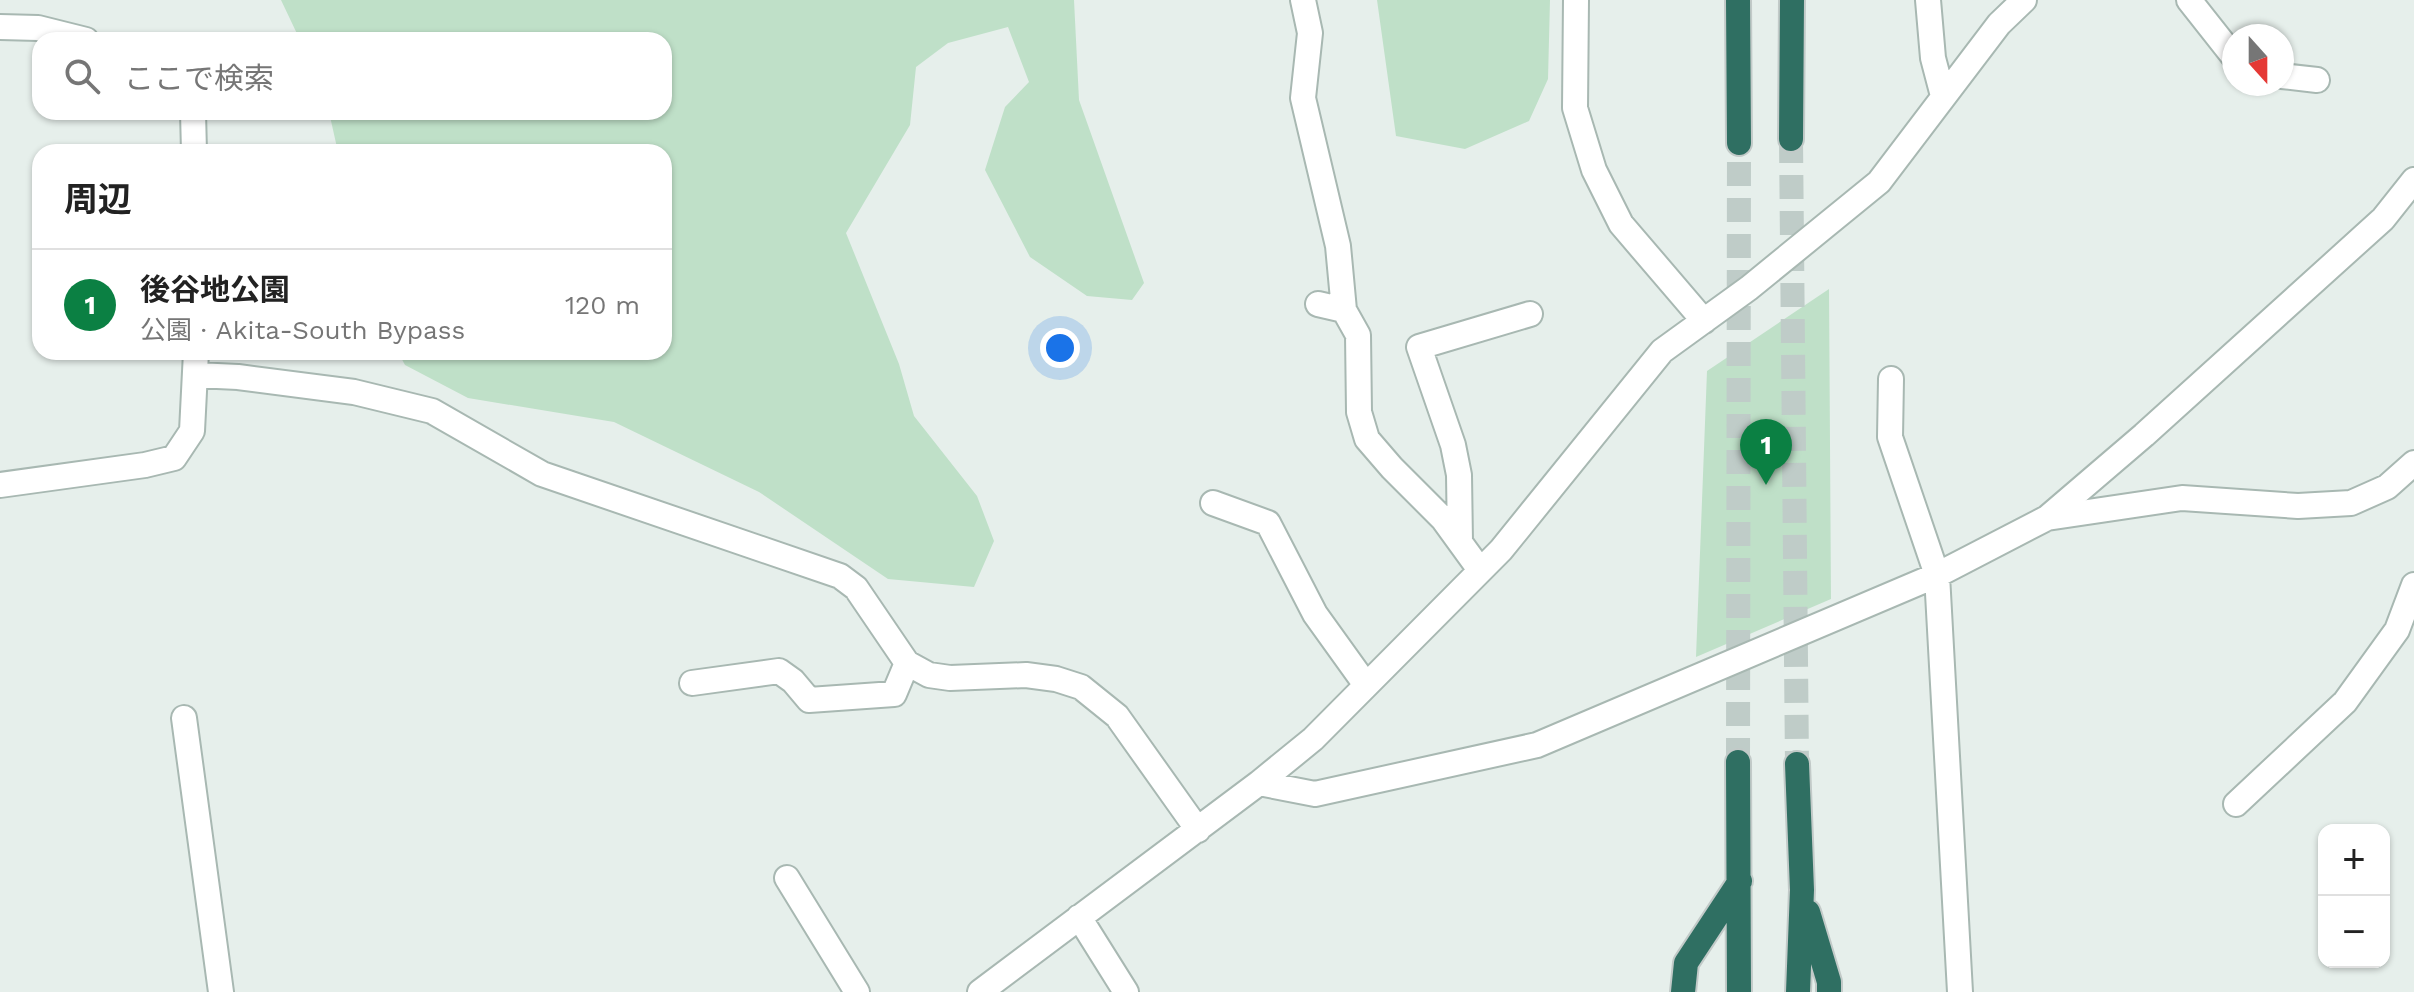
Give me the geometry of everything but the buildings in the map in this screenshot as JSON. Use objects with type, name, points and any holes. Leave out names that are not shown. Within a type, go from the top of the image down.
[{"type":"highway","points":[[1738,0],[1739,143]]},
{"type":"highway","points":[[1791,139],[1792,0]]},
{"type":"highway","points":[[1738,762],[1739,992]]},
{"type":"highway","points":[[1797,764],[1802,890],[1798,992]]},
{"type":"highway","points":[[1683,992],[1686,963],[1740,881]]},
{"type":"highway","points":[[1802,890],[1829,982],[1829,992]]},
{"type":"street","points":[[1303,0],[1310,33],[1303,98],[1338,246],[1344,310],[1358,335],[1359,412],[1367,439],[1443,519],[1480,570]]},
{"type":"street","points":[[1576,0],[1575,108],[1594,170],[1621,224],[1704,321]]},
{"type":"street","points":[[1928,0],[1933,58],[1943,96]]},
{"type":"street","points":[[980,992],[1198,830],[1313,739],[1501,550],[1662,351],[1749,288],[1879,182],[1999,24],[2024,0]]},
{"type":"street","points":[[2189,0],[2222,42]]},
{"type":"street","points":[[0,27],[38,28],[54,32]]},
{"type":"street","points":[[2294,77],[2317,80]]},
{"type":"street","points":[[193,120],[194,144]]},
{"type":"street","points":[[1259,783],[1315,794],[1537,745],[1937,575],[2047,518],[2144,435],[2383,219],[2414,180]]},
{"type":"street","points":[[1318,304],[1344,310]]},
{"type":"street","points":[[1460,542],[1459,475],[1453,445],[1419,347],[1530,314]]},
{"type":"street","points":[[0,485],[145,465],[174,458],[192,431],[196,364],[238,377],[354,392],[432,411],[542,474],[840,576],[856,588],[907,663],[929,675],[950,678],[1026,675],[1056,679],[1081,687],[1117,716],[1198,830]]},
{"type":"street","points":[[1891,379],[1890,437],[1937,575],[1960,992]]},
{"type":"street","points":[[2047,518],[2182,498],[2298,506],[2351,503],[2387,487],[2414,463]]},
{"type":"street","points":[[1213,503],[1268,523],[1315,614],[1366,685]]},
{"type":"street","points":[[2236,804],[2345,702],[2397,630],[2413,589]]},
{"type":"street","points":[[692,683],[779,671],[793,681],[809,700],[894,694],[907,663]]},
{"type":"street","points":[[184,718],[221,992]]},
{"type":"street","points":[[787,878],[857,992]]},
{"type":"street","points":[[1079,917],[1126,992]]},
{"type":"green space","points":[[281,0],[1074,0],[1079,100],[1144,283],[1132,300],[1087,296],[1030,257],[985,170],[1005,107],[1029,82],[1008,27],[948,43],[916,67],[910,125],[846,233],[899,364],[914,416],[977,496],[994,541],[974,587],[888,579],[759,492],[614,422],[468,398],[405,365],[402,360],[672,360],[672,144],[336,144],[331,120],[672,120],[672,32],[296,32]]},
{"type":"green space","points":[[1377,0],[1550,0],[1548,79],[1529,121],[1465,149],[1396,136]]},
{"type":"green space","points":[[1829,289],[1831,599],[1696,657],[1707,371]]},
{"type":"tunnel","points":[[1791,139],[1797,764]]},
{"type":"tunnel","points":[[1738,762],[1739,143]]},
{"type":"place","name":"後谷地公園","points":[[1766,485]]}]
